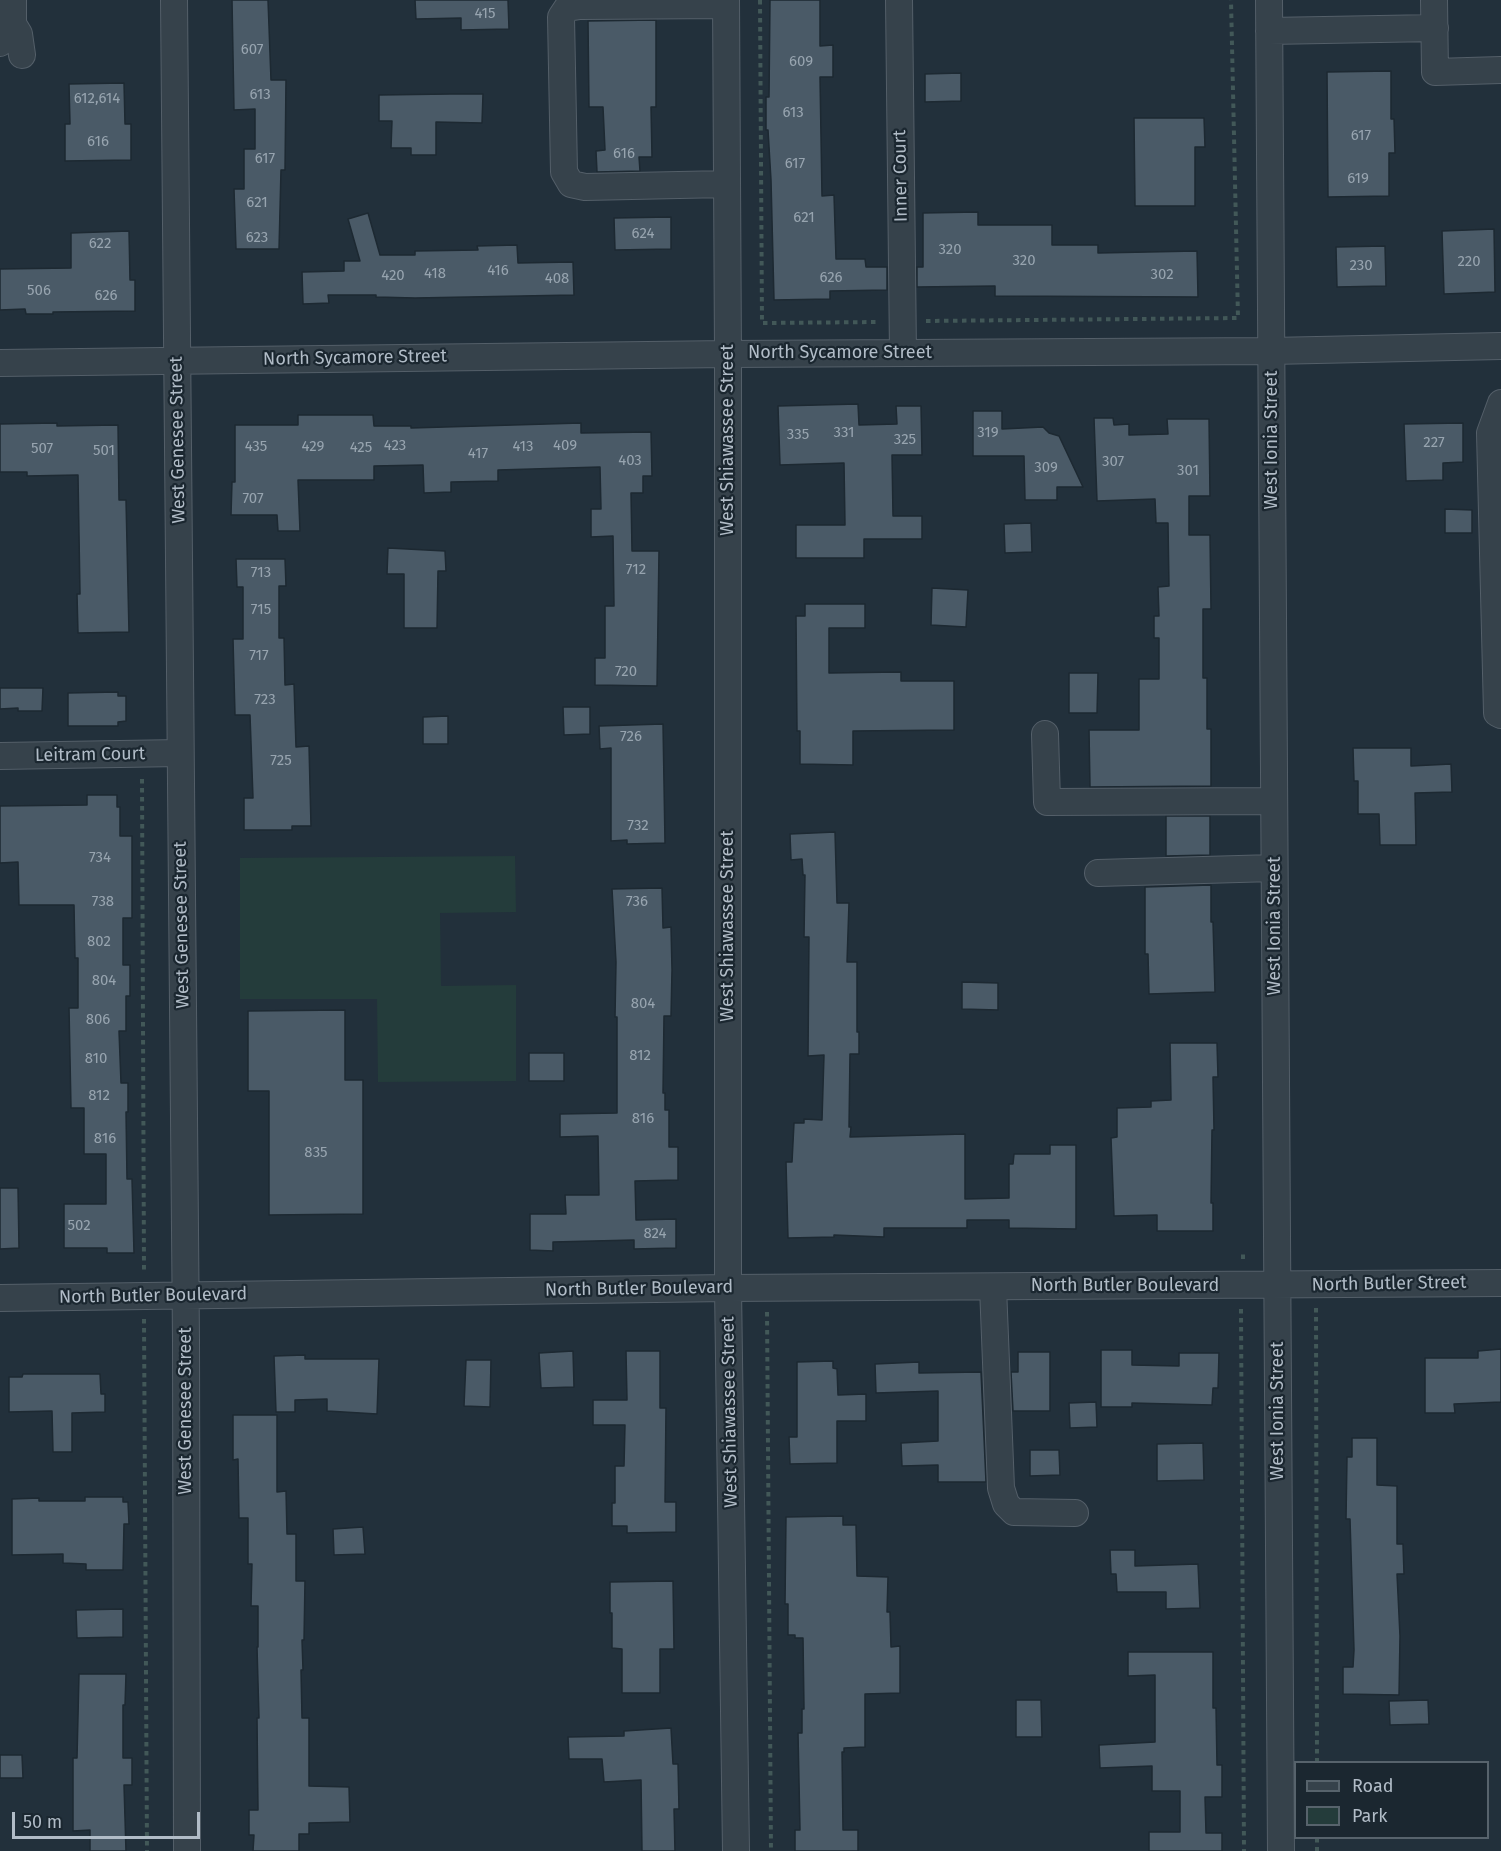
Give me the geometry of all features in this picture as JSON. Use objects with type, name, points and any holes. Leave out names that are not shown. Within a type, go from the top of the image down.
[{"type":"street","name":"West Genesee Street","points":[[174,0],[186,1295],[187,1851]]},
{"type":"street","name":"Inner Court","points":[[899,0],[903,353]]},
{"type":"street","name":"West Ionia Street","points":[[1269,0],[1281,1851]]},
{"type":"street","points":[[1434,0],[1435,72],[1501,70]]},
{"type":"street","points":[[726,2],[579,6],[567,8],[561,17],[564,172],[571,184],[585,187],[726,184]]},
{"type":"street","name":"West Shiawassee Street","points":[[726,2],[729,1288],[736,1851]]},
{"type":"street","points":[[9,22],[19,34],[22,55]]},
{"type":"street","points":[[1269,31],[1434,28]]},
{"type":"street","name":"North Sycamore Street","points":[[0,363],[728,354],[1271,351],[1501,346]]},
{"type":"street","points":[[1501,403],[1490,433],[1497,713],[1501,715]]},
{"type":"street","points":[[1045,734],[1047,802],[1274,801]]},
{"type":"street","name":"Leitram Court","points":[[0,756],[180,753]]},
{"type":"street","points":[[1098,873],[1274,868]]},
{"type":"street","name":"North Butler Street","points":[[1277,1285],[1501,1283]]},
{"type":"street","name":"North Butler Boulevard","points":[[0,1298],[729,1288],[1277,1285]]},
{"type":"street","points":[[993,1287],[1001,1488],[1006,1504],[1014,1512],[1075,1513]]},
{"type":"path","points":[[759,0],[762,323],[1238,318],[1231,0]]},
{"type":"path","points":[[1244,1251],[1242,1285],[1244,1851]]},
{"type":"path","points":[[1316,1285],[1317,1761]]},
{"type":"path","points":[[767,1288],[771,1851]]},
{"type":"green space","points":[[515,856],[516,912],[440,913],[441,986],[516,985],[516,1081],[378,1082],[377,999],[240,999],[240,858]]},
{"type":"building","points":[[232,0],[268,0],[271,80],[286,80],[285,170],[281,170],[279,249],[236,249],[234,189],[244,189],[244,149],[255,149],[255,109],[234,110]]},
{"type":"building","points":[[415,0],[508,0],[509,29],[461,30],[461,18],[416,19]]},
{"type":"building","points":[[770,0],[820,0],[820,46],[833,45],[833,77],[820,77],[822,196],[834,195],[836,259],[865,259],[866,267],[887,267],[887,290],[830,291],[830,299],[774,300],[771,180],[768,130],[766,130],[766,97],[769,97]]},
{"type":"building","points":[[656,20],[656,107],[651,107],[652,157],[639,157],[640,171],[597,172],[596,151],[605,150],[603,107],[589,107],[588,21]]},
{"type":"building","points":[[1391,71],[1391,119],[1394,119],[1395,153],[1389,153],[1389,196],[1328,197],[1327,72]]},
{"type":"building","points":[[961,73],[961,101],[925,102],[925,74]]},
{"type":"building","points":[[124,83],[125,124],[131,124],[131,160],[65,161],[65,124],[70,124],[69,84]]},
{"type":"building","points":[[483,94],[482,123],[436,122],[436,155],[411,155],[411,148],[391,148],[392,121],[379,121],[379,95]]},
{"type":"building","points":[[1134,118],[1204,118],[1205,147],[1195,147],[1195,206],[1135,206]]},
{"type":"building","points":[[978,212],[978,225],[1052,225],[1052,245],[1098,245],[1098,253],[1197,251],[1198,297],[995,296],[995,286],[917,287],[917,267],[923,267],[923,213]]},
{"type":"building","points":[[368,213],[380,255],[415,255],[415,251],[478,250],[477,246],[517,245],[518,263],[573,262],[574,295],[415,298],[328,295],[329,303],[303,304],[302,272],[344,271],[344,261],[360,261],[348,219]]},
{"type":"building","points":[[671,217],[671,249],[615,250],[614,218]]},
{"type":"building","points":[[1494,229],[1495,292],[1444,294],[1442,231]]},
{"type":"building","points":[[129,231],[130,280],[135,280],[135,311],[26,314],[25,309],[0,310],[0,269],[71,268],[71,233]]},
{"type":"building","points":[[1385,246],[1386,286],[1337,287],[1336,247]]},
{"type":"building","points":[[858,404],[859,425],[897,424],[896,406],[921,406],[922,455],[892,455],[893,516],[922,516],[922,539],[864,539],[864,558],[796,558],[796,525],[845,525],[844,463],[780,465],[778,406]]},
{"type":"building","points":[[973,411],[1002,411],[1002,429],[1043,427],[1049,433],[1059,436],[1083,487],[1057,487],[1057,500],[1025,500],[1024,456],[973,456]]},
{"type":"building","points":[[298,415],[373,415],[374,426],[411,426],[411,428],[581,423],[581,433],[651,432],[652,476],[643,476],[643,493],[631,493],[632,551],[659,551],[657,686],[595,685],[595,658],[605,658],[605,606],[614,606],[613,536],[591,537],[591,509],[601,509],[600,467],[498,470],[498,481],[451,482],[451,492],[424,493],[423,465],[374,466],[374,480],[298,480],[300,531],[278,531],[277,515],[231,515],[232,482],[235,482],[235,425],[298,425]]},
{"type":"building","points":[[1094,418],[1113,418],[1114,425],[1129,424],[1129,435],[1168,434],[1167,419],[1209,419],[1210,496],[1189,496],[1189,535],[1210,535],[1211,609],[1203,609],[1203,678],[1207,678],[1207,729],[1211,729],[1211,786],[1090,787],[1089,730],[1139,730],[1139,679],[1159,679],[1159,638],[1154,638],[1154,616],[1159,616],[1158,587],[1169,586],[1168,523],[1156,523],[1155,499],[1097,501]]},
{"type":"building","points":[[57,423],[57,426],[118,425],[119,500],[126,500],[129,632],[78,633],[77,594],[80,594],[78,475],[27,476],[27,472],[0,472],[0,424]]},
{"type":"building","points":[[1463,423],[1463,462],[1443,463],[1443,480],[1406,481],[1404,424]]},
{"type":"building","points":[[1445,509],[1472,510],[1472,533],[1445,533]]},
{"type":"building","points":[[1031,523],[1032,552],[1005,553],[1004,524]]},
{"type":"building","points":[[388,548],[445,551],[446,571],[438,571],[437,628],[404,628],[404,574],[387,574]]},
{"type":"building","points":[[236,559],[285,559],[286,586],[279,586],[279,638],[284,638],[285,685],[294,684],[296,747],[309,746],[311,826],[292,826],[292,830],[244,830],[244,798],[253,798],[250,715],[235,715],[233,639],[243,639],[243,587],[237,587]]},
{"type":"building","points":[[932,588],[968,590],[966,627],[931,625]]},
{"type":"building","points":[[805,604],[865,604],[865,628],[829,628],[829,673],[901,672],[901,681],[954,681],[954,730],[853,731],[853,765],[800,764],[800,731],[797,731],[796,616],[805,616]]},
{"type":"building","points":[[1069,673],[1098,673],[1097,713],[1069,713]]},
{"type":"building","points":[[0,688],[43,688],[42,711],[18,711],[18,708],[0,709]]},
{"type":"building","points":[[118,692],[118,696],[126,696],[126,721],[118,722],[118,726],[68,726],[68,693]]},
{"type":"building","points":[[563,707],[590,707],[590,734],[564,735]]},
{"type":"building","points":[[448,716],[448,744],[423,744],[423,717]]},
{"type":"building","points":[[663,724],[665,843],[627,844],[627,840],[611,841],[611,748],[600,749],[599,726]]},
{"type":"building","points":[[1353,748],[1411,748],[1411,766],[1451,764],[1452,792],[1415,793],[1416,845],[1380,845],[1379,814],[1358,814],[1358,781],[1354,781]]},
{"type":"building","points":[[87,795],[117,795],[117,807],[120,807],[120,836],[132,836],[132,918],[123,918],[123,965],[130,965],[130,996],[126,996],[126,1031],[119,1031],[121,1083],[128,1083],[127,1179],[132,1179],[134,1253],[107,1253],[107,1248],[64,1248],[64,1204],[106,1204],[106,1154],[84,1154],[84,1108],[71,1108],[69,1008],[78,1008],[78,958],[75,958],[74,905],[19,905],[18,862],[0,863],[0,806],[87,805]]},
{"type":"building","points":[[1166,816],[1210,816],[1210,855],[1166,856]]},
{"type":"building","points":[[835,832],[837,903],[849,903],[847,962],[857,962],[859,1054],[850,1054],[850,1137],[965,1134],[965,1199],[1009,1198],[1009,1164],[1013,1164],[1014,1154],[1050,1154],[1050,1145],[1076,1145],[1076,1229],[1009,1228],[1009,1220],[967,1220],[967,1228],[884,1228],[884,1237],[834,1235],[834,1237],[788,1238],[786,1162],[792,1162],[794,1123],[804,1123],[804,1119],[822,1120],[824,1055],[808,1056],[809,937],[804,937],[805,875],[803,875],[802,859],[791,860],[790,834]]},
{"type":"building","points":[[1211,885],[1215,992],[1149,994],[1148,954],[1145,954],[1145,887]]},
{"type":"building","points":[[662,888],[663,928],[671,927],[672,970],[671,1016],[664,1016],[663,1093],[665,1093],[665,1110],[669,1110],[669,1147],[678,1147],[678,1180],[635,1181],[636,1220],[676,1219],[676,1248],[634,1249],[634,1240],[553,1242],[553,1251],[530,1250],[530,1214],[566,1214],[565,1195],[599,1195],[598,1136],[560,1137],[560,1114],[617,1113],[616,962],[612,889]]},
{"type":"building","points":[[962,982],[998,983],[998,1010],[962,1009]]},
{"type":"building","points":[[345,1010],[345,1080],[363,1080],[363,1214],[269,1215],[269,1091],[248,1091],[248,1011]]},
{"type":"building","points":[[1170,1043],[1217,1043],[1218,1077],[1213,1077],[1214,1130],[1212,1130],[1211,1203],[1213,1203],[1213,1231],[1157,1231],[1157,1215],[1114,1216],[1111,1138],[1117,1137],[1117,1108],[1151,1107],[1151,1101],[1171,1100]]},
{"type":"building","points":[[529,1053],[564,1053],[564,1081],[529,1081]]},
{"type":"building","points":[[0,1188],[18,1188],[19,1248],[0,1249]]},
{"type":"building","points":[[1501,1349],[1501,1402],[1454,1404],[1455,1413],[1425,1413],[1425,1358],[1478,1358],[1478,1351]]},
{"type":"building","points":[[1101,1350],[1132,1350],[1132,1365],[1179,1366],[1179,1353],[1219,1353],[1218,1388],[1213,1388],[1212,1405],[1132,1403],[1132,1407],[1101,1407]]},
{"type":"building","points":[[573,1351],[574,1387],[541,1388],[539,1353]]},
{"type":"building","points":[[626,1351],[660,1351],[660,1408],[666,1408],[665,1502],[676,1502],[676,1532],[627,1533],[627,1526],[612,1526],[612,1503],[615,1503],[615,1466],[624,1466],[625,1425],[593,1425],[593,1400],[627,1400]]},
{"type":"building","points":[[1018,1352],[1050,1352],[1050,1411],[1013,1411],[1011,1372],[1018,1372]]},
{"type":"building","points":[[305,1355],[305,1359],[379,1359],[377,1414],[327,1411],[327,1399],[295,1400],[295,1412],[276,1412],[274,1356]]},
{"type":"building","points":[[466,1360],[491,1360],[490,1407],[464,1406]]},
{"type":"building","points":[[833,1361],[833,1368],[837,1369],[838,1395],[866,1394],[866,1421],[837,1421],[837,1463],[790,1464],[789,1437],[797,1437],[797,1362]]},
{"type":"building","points":[[919,1362],[919,1373],[981,1372],[986,1482],[938,1482],[938,1465],[902,1466],[901,1443],[938,1441],[938,1391],[876,1393],[875,1364]]},
{"type":"building","points":[[23,1374],[100,1374],[101,1394],[105,1394],[105,1412],[72,1413],[72,1452],[53,1452],[52,1411],[9,1412],[9,1377],[22,1377]]},
{"type":"building","points":[[1096,1402],[1097,1427],[1070,1428],[1069,1403]]},
{"type":"building","points":[[233,1415],[277,1415],[277,1492],[286,1491],[287,1534],[296,1534],[296,1581],[305,1581],[303,1670],[301,1670],[302,1718],[309,1718],[309,1786],[349,1787],[350,1822],[309,1823],[309,1834],[299,1834],[299,1851],[253,1851],[254,1835],[249,1835],[249,1810],[258,1810],[258,1606],[251,1606],[252,1564],[248,1564],[248,1518],[239,1518],[238,1459],[233,1460]]},
{"type":"building","points":[[1352,1438],[1377,1438],[1377,1485],[1397,1486],[1397,1544],[1403,1544],[1404,1574],[1397,1574],[1400,1636],[1399,1695],[1343,1694],[1343,1667],[1353,1667],[1354,1650],[1350,1519],[1346,1519],[1347,1457],[1352,1457]]},
{"type":"building","points":[[1203,1443],[1204,1480],[1157,1481],[1157,1444]]},
{"type":"building","points":[[1030,1450],[1059,1450],[1060,1475],[1030,1476]]},
{"type":"building","points":[[85,1497],[123,1497],[123,1502],[128,1502],[129,1524],[124,1524],[123,1570],[86,1570],[86,1564],[63,1563],[63,1554],[12,1555],[12,1499],[85,1501]]},
{"type":"building","points":[[843,1516],[843,1525],[856,1525],[857,1576],[888,1577],[887,1612],[890,1612],[891,1647],[900,1646],[900,1693],[865,1694],[865,1747],[844,1748],[842,1752],[843,1830],[858,1830],[858,1851],[795,1851],[795,1830],[800,1830],[798,1733],[802,1733],[802,1709],[804,1709],[803,1638],[788,1635],[788,1604],[785,1604],[786,1517]]},
{"type":"building","points":[[363,1527],[365,1554],[334,1555],[333,1529]]},
{"type":"building","points":[[1110,1550],[1135,1550],[1135,1566],[1198,1564],[1200,1608],[1166,1609],[1166,1592],[1117,1592],[1116,1574],[1111,1574]]},
{"type":"building","points":[[673,1581],[674,1649],[660,1649],[660,1693],[622,1693],[622,1649],[612,1648],[610,1582]]},
{"type":"building","points":[[123,1609],[123,1637],[77,1638],[76,1610]]},
{"type":"building","points":[[1128,1652],[1213,1652],[1213,1708],[1216,1708],[1217,1765],[1222,1765],[1222,1797],[1205,1797],[1206,1833],[1222,1833],[1222,1851],[1149,1851],[1149,1832],[1180,1832],[1180,1791],[1152,1791],[1152,1766],[1100,1768],[1099,1745],[1155,1742],[1155,1675],[1128,1676]]},
{"type":"building","points":[[79,1674],[126,1674],[125,1705],[123,1705],[123,1758],[132,1758],[132,1785],[124,1785],[126,1851],[90,1851],[90,1830],[73,1831],[73,1758],[77,1758]]},
{"type":"building","points":[[1016,1700],[1041,1700],[1042,1737],[1016,1737]]},
{"type":"building","points":[[1428,1700],[1429,1724],[1390,1725],[1389,1701]]},
{"type":"building","points":[[671,1728],[673,1764],[678,1764],[679,1809],[674,1809],[675,1851],[642,1851],[641,1780],[604,1782],[602,1759],[569,1759],[568,1737],[624,1736],[624,1731]]},
{"type":"building","points":[[0,1755],[22,1755],[23,1778],[0,1778]]}]
